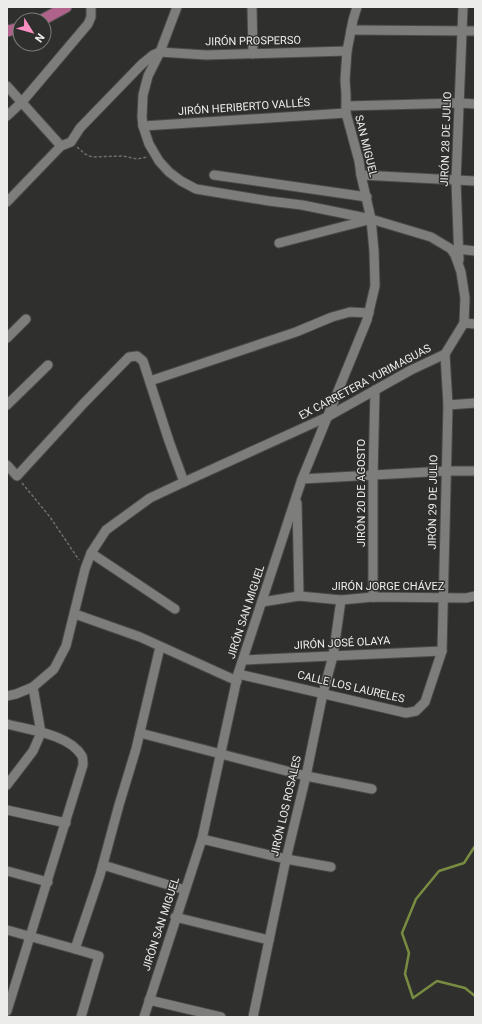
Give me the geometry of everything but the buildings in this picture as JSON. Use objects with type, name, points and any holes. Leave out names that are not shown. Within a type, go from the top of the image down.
[{"type":"main road","points":[[52,15],[66,7]]},
{"type":"street","points":[[7,116],[22,102],[88,24],[91,17],[91,7]]},
{"type":"street","name":"EX CARRETERA YURIMAGUAS","points":[[7,696],[33,688],[54,669],[66,646],[85,569],[91,553],[106,530],[150,498],[327,417],[411,370],[445,354],[464,323],[465,298],[461,272],[451,249],[431,237],[371,219],[302,205],[196,189],[181,181],[169,172],[149,144],[143,126],[143,95],[148,76],[160,52],[177,7]]},
{"type":"street","points":[[252,7],[253,54]]},
{"type":"street","name":"SAN MIGUEL","points":[[357,7],[351,30],[348,51],[345,80],[346,110],[360,161],[361,175],[371,219]]},
{"type":"street","name":"JIRÓN 28 DE JULIO","points":[[461,272],[458,249],[456,181],[463,7]]},
{"type":"street","points":[[351,30],[475,31]]},
{"type":"street","name":"JIRÓN PROSPERSO","points":[[160,52],[206,55],[348,51]]},
{"type":"street","points":[[7,202],[62,146],[71,142],[80,128],[142,64],[153,55],[160,52]]},
{"type":"street","points":[[7,86],[62,146]]},
{"type":"street","name":"JIRÓN HERIBERTO VALLÉS","points":[[143,126],[346,110],[460,103],[475,104]]},
{"type":"street","points":[[214,175],[367,197]]},
{"type":"street","points":[[361,175],[475,181]]},
{"type":"street","points":[[279,243],[371,219]]},
{"type":"street","name":"JIRÓN SAN MIGUEL","points":[[144,1017],[202,839],[220,754],[243,660],[302,479],[369,313],[374,286],[374,251],[371,219]]},
{"type":"street","points":[[458,249],[475,251]]},
{"type":"street","points":[[150,381],[296,332],[332,317],[350,312],[369,313]]},
{"type":"street","points":[[7,338],[26,319]]},
{"type":"street","points":[[464,323],[475,324]]},
{"type":"street","name":"JIRÓN 29 DE JULIO","points":[[442,651],[448,405],[445,354]]},
{"type":"street","points":[[7,465],[17,476],[84,403],[129,357],[137,356],[143,361],[184,482]]},
{"type":"street","points":[[7,405],[48,365]]},
{"type":"street","name":"JIRÓN 20 DE AGOSTO","points":[[373,596],[375,390]]},
{"type":"street","points":[[448,405],[475,403]]},
{"type":"street","points":[[302,479],[475,472]]},
{"type":"street","points":[[297,495],[299,596]]},
{"type":"street","points":[[91,553],[175,609]]},
{"type":"street","name":"JIRÓN JORGE CHÁVEZ","points":[[262,602],[299,596],[341,600],[373,596],[444,598],[470,597]]},
{"type":"street","name":"JIRÓN LOS ROSALES","points":[[252,1017],[323,693],[333,656],[341,600]]},
{"type":"street","name":"CALLE LOS LAURELES","points":[[75,614],[140,637],[160,647],[238,677],[323,693],[406,713],[416,711],[425,702],[442,651]]},
{"type":"street","points":[[75,949],[103,865],[140,733],[160,647]]},
{"type":"street","name":"JIRÓN JOSÉ OLAYA","points":[[243,660],[442,651]]},
{"type":"street","points":[[7,785],[33,751],[40,733],[33,688]]},
{"type":"street","points":[[7,724],[60,738],[82,756],[84,765],[7,1011]]},
{"type":"street","points":[[140,733],[306,776],[372,789]]},
{"type":"street","points":[[7,810],[66,823]]},
{"type":"street","points":[[202,839],[286,859],[331,867]]},
{"type":"street","points":[[103,865],[185,890]]},
{"type":"street","points":[[7,872],[48,882]]},
{"type":"street","points":[[175,918],[270,940]]},
{"type":"street","points":[[7,930],[99,956],[81,1017]]},
{"type":"street","points":[[149,1000],[221,1017]]},
{"type":"path","points":[[71,142],[85,154],[92,157],[117,156],[137,159],[155,154]]},
{"type":"path","points":[[17,476],[50,518],[85,569]]},
{"type":"waterway","points":[[475,846],[464,863],[439,871],[416,899],[402,933],[409,953],[405,974],[413,998],[437,981],[465,988],[475,996]]}]
